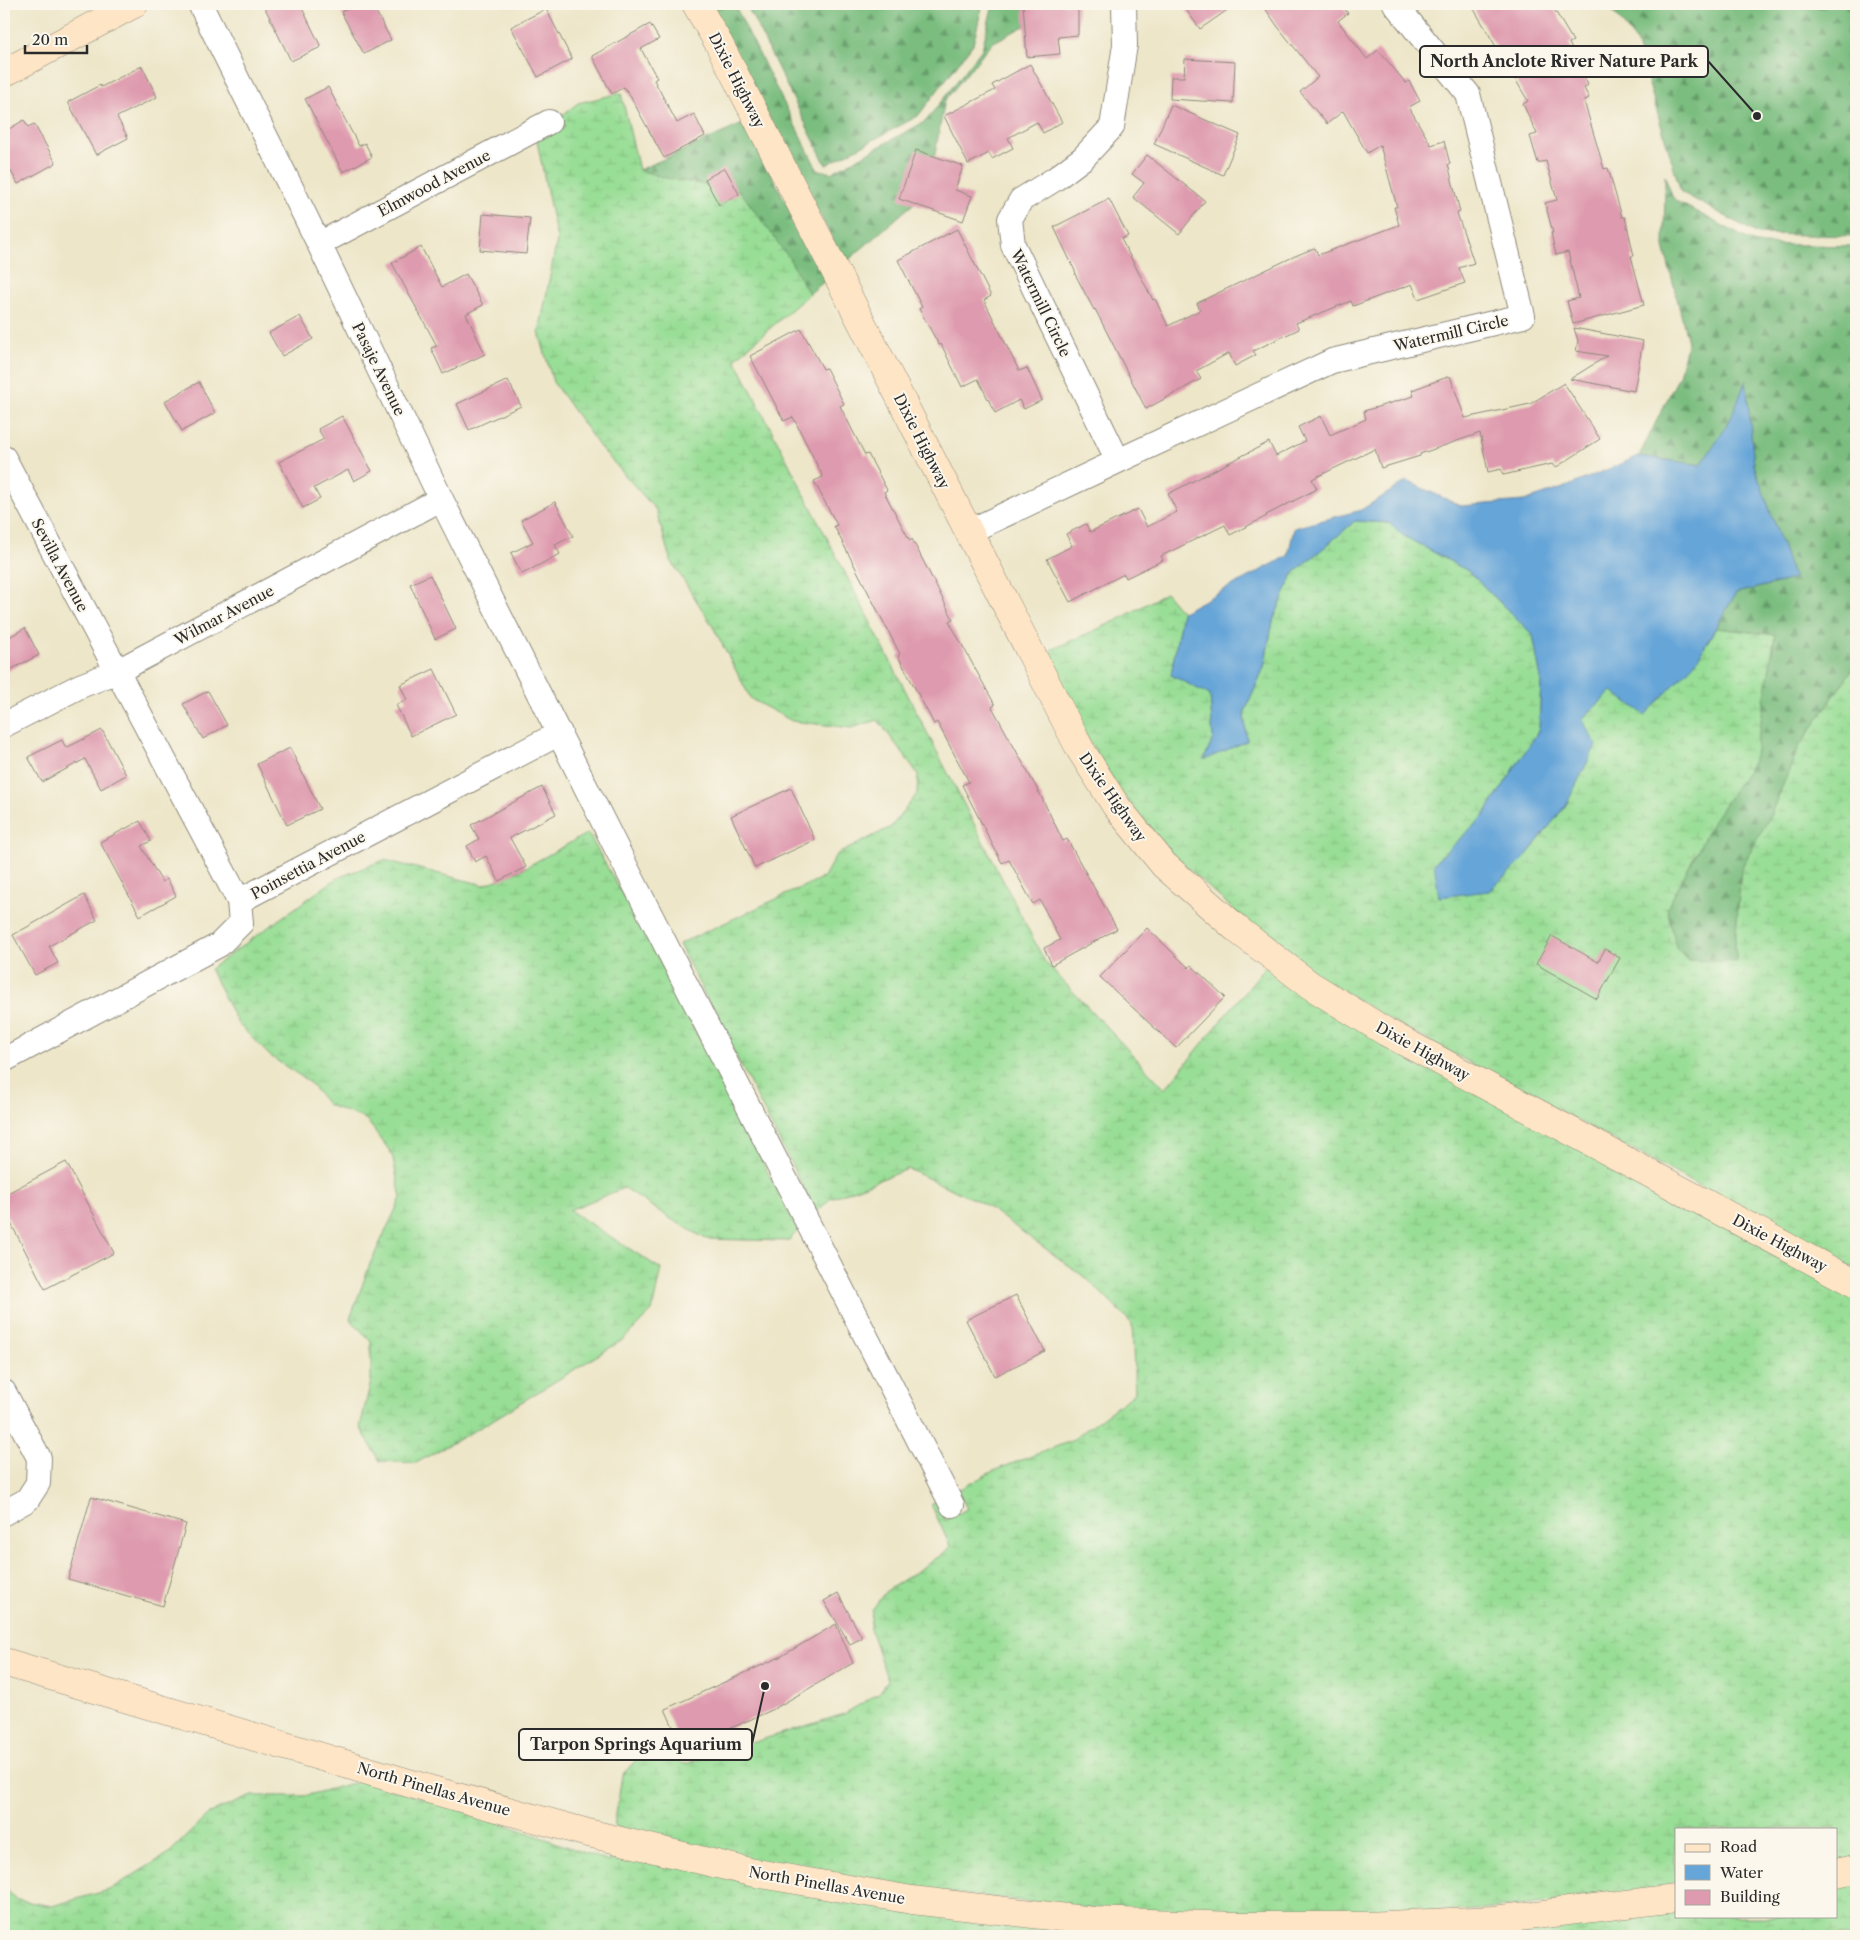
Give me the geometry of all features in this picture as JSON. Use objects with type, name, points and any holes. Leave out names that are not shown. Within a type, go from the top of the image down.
[{"type":"street","points":[[4,73],[134,4]]},
{"type":"street","name":"Pasaje Avenue","points":[[200,4],[320,244],[441,499],[560,733],[634,884],[952,1505]]},
{"type":"street","name":"Dixie Highway","points":[[696,4],[719,44],[1080,749],[1116,806],[1164,865],[1238,930],[1310,985],[1386,1032],[1856,1284]]},
{"type":"street","name":"Watermill Circle","points":[[1118,460],[1013,246],[1010,219],[1021,200],[1055,179],[1083,158],[1112,127],[1124,45],[1124,4]]},
{"type":"street","name":"Watermill Circle","points":[[968,532],[1332,361],[1523,316],[1468,94],[1396,4]]},
{"type":"street","name":"Elmwood Avenue","points":[[320,244],[549,122]]},
{"type":"street","name":"Sevilla Avenue","points":[[4,458],[116,672]]},
{"type":"street","name":"Wilmar Avenue","points":[[4,725],[80,686],[116,672],[441,499]]},
{"type":"street","points":[[116,672],[239,902]]},
{"type":"street","name":"Poinsettia Avenue","points":[[4,1060],[219,945],[241,922],[239,902],[560,733]]},
{"type":"street","points":[[4,1392],[39,1458],[38,1483],[27,1500],[4,1513]]},
{"type":"street","name":"North Pinellas Avenue","points":[[4,1662],[432,1790],[588,1833],[750,1872],[912,1900],[1093,1921],[1235,1926],[1366,1926],[1494,1920],[1675,1898]]},
{"type":"street","points":[[1838,1873],[1856,1869]]},
{"type":"green space","points":[[710,4],[734,4],[817,169],[831,173],[926,121],[982,49],[993,4],[1051,4],[1047,14],[992,43],[945,100],[928,191],[845,263]]},
{"type":"green space","points":[[746,4],[983,4],[973,44],[918,116],[826,165]]},
{"type":"green space","points":[[1607,4],[1856,4],[1856,236],[1758,234],[1681,192],[1636,41]]},
{"type":"green space","points":[[621,93],[639,170],[666,178],[740,191],[789,258],[809,294],[735,359],[1045,962],[1165,1089],[1266,966],[1856,1297],[1856,1858],[1838,1862],[1838,1828],[1675,1828],[1675,1887],[1494,1909],[1366,1915],[1095,1909],[915,1889],[754,1861],[614,1827],[622,1775],[637,1759],[652,1756],[669,1757],[684,1764],[844,1714],[879,1693],[888,1681],[870,1629],[872,1610],[885,1592],[946,1552],[950,1546],[931,1504],[936,1501],[946,1520],[967,1509],[958,1490],[993,1471],[1071,1441],[1135,1393],[1132,1324],[1086,1278],[984,1204],[908,1169],[831,1198],[816,1213],[679,944],[824,877],[836,855],[891,827],[917,794],[918,774],[878,720],[851,728],[792,721],[751,699],[712,625],[670,559],[656,510],[599,446],[553,382],[539,332],[557,240],[537,141],[565,126],[560,117],[578,103]]},
{"type":"green space","points":[[745,123],[826,280],[809,294],[789,258],[666,178],[639,170]]},
{"type":"green space","points":[[1665,176],[1672,196],[1676,201],[1757,244],[1856,246],[1856,664],[1799,747],[1770,816],[1741,869],[1735,947],[1737,963],[1688,960],[1676,947],[1667,908],[1713,821],[1754,761],[1775,635],[1716,628],[1736,593],[1793,579],[1754,465],[1746,381],[1731,420],[1701,465],[1639,456],[1679,376],[1688,342],[1664,247]]},
{"type":"green space","points":[[1355,521],[1389,523],[1404,536],[1468,571],[1533,635],[1541,680],[1539,730],[1483,817],[1434,863],[1489,891],[1522,861],[1566,805],[1582,719],[1612,691],[1695,663],[1716,628],[1775,635],[1754,761],[1713,821],[1667,908],[1676,947],[1688,960],[1737,962],[1735,947],[1741,869],[1770,816],[1799,747],[1856,664],[1856,1270],[1394,1022],[1318,976],[1246,921],[1171,853],[1124,796],[1090,743],[1044,653],[1118,620],[1166,593],[1182,612],[1171,675],[1210,695],[1213,739],[1204,759],[1247,741],[1244,714],[1264,667],[1273,621],[1293,574]]},
{"type":"green space","points":[[588,833],[656,954],[798,1231],[788,1241],[706,1239],[671,1219],[624,1188],[569,1210],[661,1269],[652,1311],[624,1339],[486,1424],[416,1463],[380,1461],[360,1427],[371,1381],[371,1341],[350,1319],[370,1264],[401,1198],[392,1154],[366,1119],[328,1105],[308,1081],[270,1056],[238,1024],[210,969],[337,878],[384,860],[484,885],[519,871]]},
{"type":"green space","points":[[359,1780],[471,1812],[610,1862],[612,1850],[1200,1936],[4,1936],[4,1888],[18,1900],[52,1906],[109,1890],[168,1854],[210,1813],[252,1796],[304,1796]]},
{"type":"green space","points":[[1856,1880],[1856,1936],[1393,1936],[1675,1909],[1675,1918],[1838,1918],[1838,1884]]},
{"type":"water","points":[[1746,380],[1754,465],[1794,579],[1736,593],[1695,663],[1645,715],[1612,691],[1582,719],[1596,745],[1566,805],[1522,861],[1489,891],[1439,897],[1434,863],[1483,817],[1539,730],[1541,680],[1533,635],[1468,571],[1404,536],[1389,523],[1355,521],[1293,574],[1273,621],[1264,667],[1244,714],[1247,741],[1204,760],[1213,739],[1210,695],[1171,675],[1182,612],[1288,556],[1294,528],[1361,510],[1407,481],[1461,506],[1524,501],[1566,487],[1639,456],[1701,465],[1730,420]]},
{"type":"building","points":[[263,4],[300,4],[321,47],[291,61]]},
{"type":"building","points":[[358,4],[372,4],[391,40],[364,54],[341,12]]},
{"type":"building","points":[[1023,4],[1078,4],[1078,35],[1058,37],[1060,54],[1027,57]]},
{"type":"building","points":[[1182,4],[1236,4],[1200,29]]},
{"type":"building","points":[[1262,4],[1340,4],[1348,13],[1338,21],[1367,59],[1378,50],[1406,83],[1409,81],[1420,101],[1409,107],[1431,145],[1444,141],[1460,212],[1457,213],[1474,263],[1459,268],[1465,283],[1418,299],[1412,284],[1353,306],[1351,301],[1296,323],[1299,329],[1253,351],[1256,355],[1235,366],[1229,353],[1196,371],[1201,379],[1146,409],[1075,274],[1054,227],[1109,199],[1128,236],[1121,239],[1168,326],[1200,310],[1197,303],[1295,256],[1315,248],[1318,255],[1399,225],[1394,207],[1397,207],[1380,145],[1367,153],[1343,111],[1327,124],[1300,92],[1318,77]]},
{"type":"building","points":[[1471,4],[1551,4],[1573,41],[1569,43],[1588,85],[1584,88],[1589,98],[1584,101],[1604,169],[1608,168],[1622,217],[1625,217],[1634,256],[1631,256],[1644,305],[1573,324],[1567,301],[1579,298],[1568,252],[1556,255],[1551,233],[1553,233],[1545,203],[1557,200],[1546,161],[1538,163],[1530,136],[1537,134],[1523,104],[1528,101]]},
{"type":"building","points":[[546,9],[572,59],[538,77],[511,27]]},
{"type":"building","points":[[650,24],[659,39],[641,49],[657,78],[654,80],[677,123],[694,114],[705,136],[664,158],[629,94],[624,87],[612,94],[592,56]]},
{"type":"building","points":[[1185,59],[1235,62],[1233,103],[1170,99],[1171,77],[1184,77]]},
{"type":"building","points":[[1030,64],[1062,122],[1043,133],[1037,122],[1008,138],[1013,148],[992,159],[989,153],[968,164],[944,116],[995,90],[992,85]]},
{"type":"building","points":[[142,66],[157,97],[117,117],[128,138],[96,155],[68,102]]},
{"type":"building","points":[[328,87],[359,146],[365,143],[372,157],[343,172],[305,99]]},
{"type":"building","points":[[1171,105],[1240,135],[1223,175],[1154,144]]},
{"type":"building","points":[[24,120],[28,127],[34,124],[56,163],[18,184],[4,159],[4,132]]},
{"type":"building","points":[[916,150],[963,166],[955,190],[972,196],[963,221],[899,199]]},
{"type":"building","points":[[1147,155],[1205,201],[1179,234],[1133,197],[1144,183],[1132,174]]},
{"type":"building","points":[[725,168],[739,194],[719,205],[705,179]]},
{"type":"building","points":[[483,214],[530,218],[526,254],[480,250]]},
{"type":"building","points":[[957,229],[991,296],[984,300],[1019,371],[1027,368],[1042,400],[1024,409],[1019,400],[995,413],[978,379],[962,387],[941,344],[939,345],[919,309],[922,307],[898,260]]},
{"type":"building","points":[[421,247],[442,287],[466,274],[483,305],[466,314],[485,354],[443,374],[431,348],[437,346],[392,263]]},
{"type":"building","points":[[300,316],[313,339],[282,356],[269,333]]},
{"type":"building","points":[[1574,328],[1643,341],[1634,391],[1570,379],[1607,356],[1576,351],[1578,341]]},
{"type":"building","points":[[801,329],[823,369],[826,368],[844,404],[840,406],[865,455],[868,454],[887,490],[884,492],[910,541],[912,539],[953,619],[949,621],[995,705],[992,707],[1041,796],[1063,841],[1067,839],[1117,929],[1052,965],[1044,948],[1060,940],[1040,900],[1033,904],[1009,860],[1002,863],[962,785],[969,782],[937,722],[934,724],[898,656],[900,654],[834,526],[837,525],[814,481],[823,477],[793,417],[784,421],[750,356]]},
{"type":"building","points":[[1450,376],[1465,418],[1530,404],[1564,383],[1600,439],[1555,468],[1552,464],[1503,475],[1501,469],[1488,472],[1480,433],[1420,454],[1420,456],[1381,468],[1375,449],[1312,479],[1317,489],[1230,535],[1225,525],[1161,556],[1163,560],[1126,578],[1124,574],[1070,602],[1047,559],[1072,546],[1066,534],[1086,524],[1090,532],[1138,509],[1147,527],[1177,512],[1168,494],[1269,442],[1276,456],[1305,441],[1298,427],[1321,416],[1330,435],[1366,419],[1364,411],[1414,396],[1412,390]]},
{"type":"building","points":[[508,380],[521,406],[469,430],[457,404]]},
{"type":"building","points":[[199,382],[215,413],[182,431],[165,401]]},
{"type":"building","points":[[342,416],[372,471],[354,481],[348,470],[314,488],[320,499],[303,508],[279,462],[324,439],[318,429]]},
{"type":"building","points":[[555,502],[573,536],[555,545],[560,554],[522,574],[511,553],[533,542],[521,520]]},
{"type":"building","points":[[430,575],[456,629],[435,639],[410,584]]},
{"type":"building","points":[[25,628],[39,655],[4,673],[4,640]]},
{"type":"building","points":[[434,669],[456,714],[411,736],[396,705],[407,700],[400,685]]},
{"type":"building","points":[[208,691],[227,725],[203,739],[183,704]]},
{"type":"building","points":[[102,730],[126,775],[101,789],[85,759],[42,782],[28,757],[62,740],[66,748]]},
{"type":"building","points":[[290,748],[320,809],[287,825],[257,764]]},
{"type":"building","points":[[542,787],[556,814],[510,838],[526,867],[499,881],[486,856],[475,862],[467,846],[479,839],[471,825]]},
{"type":"building","points":[[791,788],[815,840],[755,868],[731,816]]},
{"type":"building","points":[[140,821],[151,841],[141,846],[162,882],[167,879],[176,896],[140,916],[100,842]]},
{"type":"building","points":[[84,895],[97,920],[49,946],[58,963],[35,975],[13,935]]},
{"type":"building","points":[[1147,928],[1189,968],[1191,965],[1225,997],[1176,1048],[1100,977]]},
{"type":"building","points":[[1552,936],[1598,962],[1605,949],[1620,958],[1597,999],[1536,964]]},
{"type":"building","points":[[66,1162],[114,1253],[45,1289],[4,1210],[4,1195]]},
{"type":"building","points":[[1016,1295],[1045,1351],[995,1376],[966,1320]]},
{"type":"building","points":[[91,1497],[186,1524],[163,1606],[68,1579]]},
{"type":"building","points":[[838,1593],[862,1638],[850,1644],[824,1601]]},
{"type":"building","points":[[836,1624],[853,1663],[772,1710],[683,1749],[665,1709],[780,1657]]},
{"type":"place","name":"North Anclote River Nature Park","points":[[1757,116]]},
{"type":"place","name":"Tarpon Springs Aquarium","points":[[765,1686]]}]
